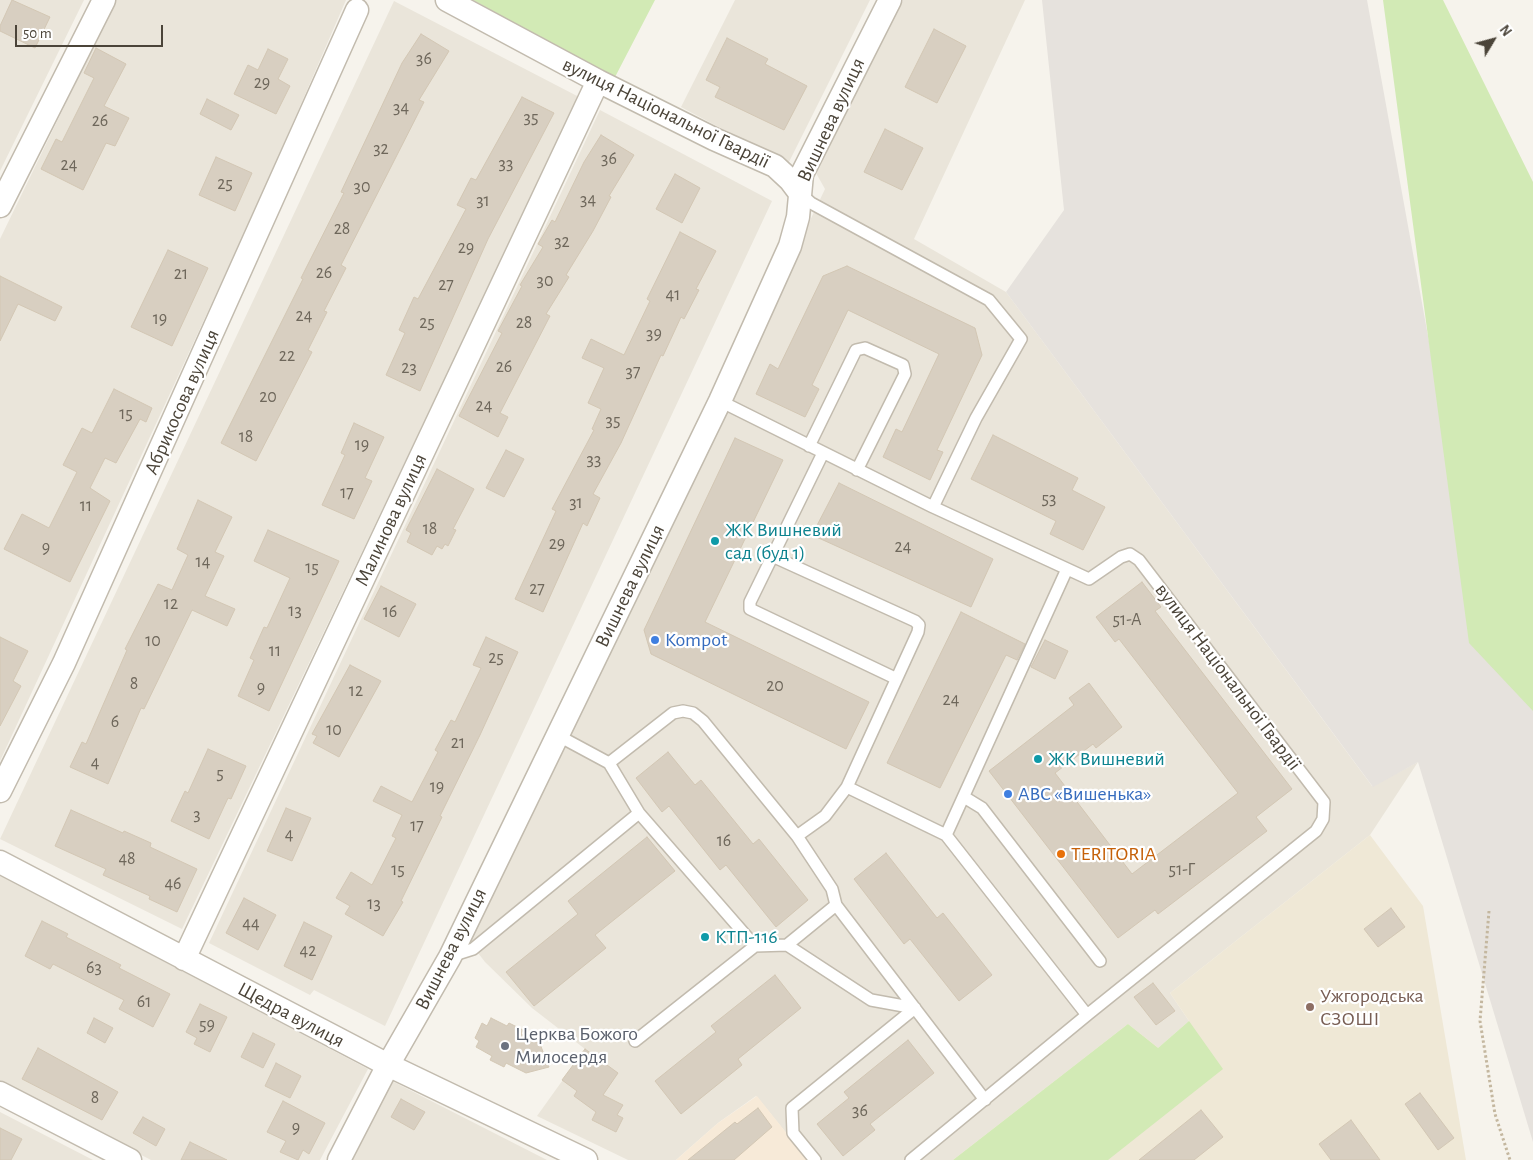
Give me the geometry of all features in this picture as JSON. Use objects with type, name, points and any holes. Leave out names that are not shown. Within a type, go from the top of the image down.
[{"type":"street","points":[[0,206],[104,0]]},
{"type":"street","name":"вулиця Національної Гвардії","points":[[447,0],[598,81],[714,139],[775,166],[790,180],[799,192]]},
{"type":"street","name":"Вишнева вулиця","points":[[339,1160],[388,1065],[450,957],[720,401],[790,246],[798,217],[799,192],[806,166],[890,0]]},
{"type":"street","name":"Абрикосова вулиця","points":[[0,791],[64,663],[357,10]]},
{"type":"street","name":"Малинова вулиця","points":[[184,958],[598,81]]},
{"type":"street","name":"Щедра вулиця","points":[[0,862],[388,1065],[586,1160]]},
{"type":"street","points":[[0,1093],[130,1160]]},
{"type":"lane","name":"вулиця Національної Гвардії","points":[[799,192],[811,203],[989,300],[1021,339],[976,418],[933,507]]},
{"type":"lane","points":[[809,446],[856,350],[865,348],[903,365],[906,374],[857,470]]},
{"type":"lane","points":[[720,401],[933,507],[1067,569],[946,835]]},
{"type":"lane","points":[[823,452],[750,602],[750,609],[895,678]]},
{"type":"lane","name":"вулиця Національної Гвардії","points":[[1067,569],[1089,579],[1121,557],[1130,554],[1140,560],[1324,802],[1323,819],[1316,831],[1087,1015]]},
{"type":"lane","points":[[772,556],[915,621],[918,625],[918,632],[895,678],[847,787],[825,816],[797,836]]},
{"type":"lane","points":[[609,763],[673,713],[683,711],[693,713],[703,721],[797,836],[832,890],[836,905],[985,1100]]},
{"type":"lane","points":[[557,736],[609,763],[639,813],[755,946]]},
{"type":"lane","points":[[847,787],[946,835],[1087,1015],[911,1160]]},
{"type":"lane","points":[[964,797],[982,808],[1100,961]]},
{"type":"lane","points":[[450,957],[474,949],[639,813]]},
{"type":"lane","points":[[787,945],[836,905]]},
{"type":"lane","points":[[634,1041],[755,946],[787,945],[871,1000],[915,1008]]},
{"type":"lane","points":[[815,1160],[793,1133],[792,1108],[915,1008]]},
{"type":"path","points":[[1489,911],[1480,1020],[1495,1114],[1510,1160]]},
{"type":"shaded area","points":[[0,0],[84,0],[0,171]]},
{"type":"shaded area","points":[[116,0],[346,0],[259,201],[0,761],[0,239]]},
{"type":"shaded area","points":[[735,0],[870,0],[788,164],[681,107]]},
{"type":"shaded area","points":[[903,0],[1025,0],[914,239],[1006,292],[1372,786],[1418,762],[1370,835],[1170,993],[1189,1021],[1158,1048],[1128,1024],[953,1160],[808,1160],[756,1096],[718,1123],[676,1160],[628,1160],[537,1116],[585,1049],[532,1008],[485,962],[468,940],[825,189],[816,173]]},
{"type":"shaded area","points":[[1042,0],[1367,0],[1483,639],[1533,694],[1533,1142],[1418,762],[1373,787],[1006,292],[1064,210]]},
{"type":"shaded area","points":[[394,1],[579,97],[182,929],[0,839]]},
{"type":"shaded area","points":[[600,110],[772,201],[385,1026],[314,990],[310,995],[209,943]]},
{"type":"shaded area","name":"Ужгородська СЗОШІ","points":[[1370,835],[1423,906],[1466,1160],[953,1160],[1128,1024],[1159,1048],[1189,1021],[1170,993]]},
{"type":"shaded area","points":[[0,875],[368,1069],[320,1160],[151,1160],[0,1082]]},
{"type":"shaded area","points":[[392,1081],[547,1160],[352,1160]]},
{"type":"shaded area","points":[[757,1096],[808,1160],[676,1160],[718,1123]]},
{"type":"shaded area","points":[[0,1112],[93,1160],[0,1160]]},
{"type":"green space","points":[[473,0],[655,0],[614,79]]},
{"type":"green space","points":[[1383,0],[1443,0],[1533,182],[1533,711],[1469,643]]},
{"type":"green space","points":[[1189,1021],[1223,1069],[1108,1160],[953,1160],[1128,1024],[1158,1048]]},
{"type":"building","points":[[12,0],[50,17],[35,48],[0,31],[0,26]]},
{"type":"building","points":[[934,29],[966,46],[937,103],[905,87]]},
{"type":"building","points":[[421,34],[449,51],[419,100],[424,102],[341,265],[346,268],[324,311],[327,312],[308,350],[312,352],[256,461],[221,443],[344,193],[341,192],[402,63]]},
{"type":"building","points":[[727,38],[768,59],[765,64],[807,86],[784,130],[715,97],[720,87],[706,80]]},
{"type":"building","points":[[96,48],[126,64],[104,106],[129,118],[115,146],[106,143],[83,190],[41,169],[56,139],[62,142],[94,78],[84,73]]},
{"type":"building","points":[[268,49],[288,59],[278,79],[290,86],[276,114],[234,94],[248,65],[258,70]]},
{"type":"building","points":[[522,97],[554,113],[488,239],[420,391],[386,375],[405,333],[399,330],[414,297],[418,299],[466,209],[457,205],[471,178],[476,180]]},
{"type":"building","points":[[207,99],[239,115],[231,130],[200,114]]},
{"type":"building","points":[[885,129],[923,148],[902,190],[864,172]]},
{"type":"building","points":[[601,135],[634,155],[609,196],[611,197],[593,231],[566,275],[569,277],[546,314],[550,316],[500,413],[508,417],[498,437],[459,416],[502,333],[498,331],[522,286],[520,285],[543,247],[538,244],[552,220],[555,222],[584,162]]},
{"type":"building","points":[[216,157],[252,173],[235,211],[199,195]]},
{"type":"building","points":[[675,174],[700,188],[682,223],[656,209]]},
{"type":"building","points":[[680,232],[716,251],[696,289],[699,290],[684,319],[681,317],[663,356],[661,355],[621,443],[593,494],[600,498],[587,526],[583,523],[543,612],[515,599],[556,511],[552,509],[594,430],[592,429],[601,409],[588,403],[604,368],[582,358],[591,339],[624,355],[650,301],[647,299]]},
{"type":"building","points":[[168,250],[208,268],[172,346],[131,327]]},
{"type":"building","points":[[847,266],[975,328],[982,355],[937,450],[943,452],[930,480],[883,457],[896,429],[902,432],[939,354],[848,310],[812,385],[819,389],[805,417],[756,394],[770,364],[778,369],[823,276]]},
{"type":"building","points":[[0,276],[62,307],[55,321],[18,304],[0,341]]},
{"type":"building","points":[[114,389],[152,408],[146,422],[140,419],[116,463],[105,458],[90,488],[110,501],[70,582],[4,549],[22,514],[49,528],[77,472],[63,465],[82,428],[92,433]]},
{"type":"building","points":[[354,423],[384,437],[365,478],[372,481],[354,519],[322,505],[345,455],[341,453]]},
{"type":"building","points":[[993,435],[1078,478],[1072,490],[1105,507],[1083,550],[1050,534],[1056,521],[971,479]]},
{"type":"building","points":[[735,438],[783,460],[705,622],[869,702],[846,749],[651,654],[644,630]]},
{"type":"building","points":[[506,450],[524,459],[504,497],[486,488]]},
{"type":"building","points":[[437,469],[474,489],[453,529],[456,530],[448,546],[445,544],[442,549],[437,546],[432,555],[407,542],[411,533],[406,530]]},
{"type":"building","points":[[839,483],[993,559],[971,607],[812,535]]},
{"type":"building","points":[[198,500],[232,517],[215,552],[224,556],[205,596],[235,609],[227,626],[192,610],[144,709],[141,708],[108,784],[70,767],[82,742],[86,744],[127,650],[125,649],[158,584],[172,590],[188,555],[177,549]]},
{"type":"building","points":[[268,530],[339,561],[269,711],[238,696],[254,660],[250,658],[264,627],[267,628],[290,578],[254,561]]},
{"type":"building","name":"ЖК Вишневий","points":[[1142,582],[1161,607],[1155,611],[1292,789],[1256,817],[1267,831],[1158,914],[1155,910],[1118,938],[989,771],[1074,705],[1069,698],[1089,683],[1122,727],[1096,748],[1093,744],[1055,773],[1132,874],[1238,793],[1119,639],[1115,642],[1096,617]]},
{"type":"building","points":[[381,586],[416,604],[399,637],[364,619]]},
{"type":"building","points":[[961,612],[1025,644],[1017,660],[1006,655],[940,788],[887,763]]},
{"type":"building","points":[[0,637],[28,651],[13,681],[21,686],[0,726]]},
{"type":"building","points":[[486,637],[518,652],[440,816],[442,817],[401,901],[403,902],[383,936],[345,914],[350,906],[336,898],[351,872],[372,885],[396,838],[392,836],[402,815],[373,801],[381,786],[412,802],[438,752],[435,750],[451,720],[455,722],[481,668],[473,665]]},
{"type":"building","points":[[1045,640],[1068,651],[1055,679],[1031,667]]},
{"type":"building","points":[[350,665],[381,681],[339,757],[313,743],[317,736],[312,734]]},
{"type":"building","points":[[208,749],[246,766],[231,799],[228,798],[209,839],[171,821],[185,791],[188,793]]},
{"type":"building","points":[[668,752],[695,785],[701,780],[753,844],[759,839],[808,900],[776,927],[726,865],[720,870],[669,806],[662,812],[636,778]]},
{"type":"building","points":[[286,808],[311,818],[292,861],[267,851]]},
{"type":"building","points":[[71,810],[151,843],[150,847],[197,869],[177,912],[149,899],[150,896],[103,875],[106,869],[55,846]]},
{"type":"building","points":[[647,837],[675,871],[595,935],[606,948],[534,1006],[506,972],[578,914],[568,901]]},
{"type":"building","points":[[886,853],[937,918],[943,913],[992,975],[959,1001],[910,939],[904,944],[854,879]]},
{"type":"building","points":[[244,898],[276,915],[258,950],[226,933]]},
{"type":"building","points":[[1391,908],[1405,927],[1378,947],[1364,929]]},
{"type":"building","points":[[42,921],[68,934],[66,937],[121,965],[119,968],[170,994],[153,1027],[119,1009],[124,1000],[53,964],[50,969],[25,956]]},
{"type":"building","points":[[304,922],[332,936],[312,980],[284,966]]},
{"type":"building","points":[[775,975],[801,1008],[738,1059],[742,1065],[681,1114],[655,1081],[716,1032],[711,1026]]},
{"type":"building","points":[[1153,983],[1175,1011],[1156,1025],[1134,997]]},
{"type":"building","points":[[200,1004],[227,1017],[210,1052],[194,1044],[197,1038],[186,1032]]},
{"type":"building","points":[[94,1018],[113,1028],[105,1043],[87,1033]]},
{"type":"building","name":"Церква Божого Милосердя","points":[[491,1018],[507,1026],[509,1023],[523,1030],[521,1034],[540,1044],[549,1067],[526,1073],[506,1063],[504,1067],[490,1060],[492,1056],[476,1047],[479,1041],[475,1038],[482,1023],[487,1026]]},
{"type":"building","points":[[253,1033],[275,1044],[263,1068],[241,1057]]},
{"type":"building","points":[[908,1040],[934,1073],[870,1124],[875,1130],[843,1156],[817,1124],[849,1098],[844,1092]]},
{"type":"building","points":[[38,1048],[118,1092],[102,1120],[22,1079]]},
{"type":"building","points":[[585,1049],[618,1073],[603,1095],[623,1105],[617,1115],[623,1118],[616,1132],[592,1120],[596,1112],[574,1096],[577,1091],[562,1080]]},
{"type":"building","points":[[276,1063],[301,1076],[290,1098],[265,1086]]},
{"type":"building","points":[[1420,1093],[1454,1138],[1438,1150],[1405,1104]]},
{"type":"building","points":[[401,1099],[425,1112],[414,1130],[391,1117]]},
{"type":"building","points":[[283,1101],[325,1123],[309,1154],[303,1150],[298,1160],[280,1152],[286,1141],[267,1132]]},
{"type":"building","points":[[758,1108],[772,1127],[734,1160],[688,1160],[735,1122],[737,1124]]},
{"type":"building","points":[[1201,1110],[1223,1137],[1194,1160],[1139,1160]]},
{"type":"building","points":[[143,1117],[165,1129],[156,1146],[133,1133]]},
{"type":"building","points":[[1351,1120],[1380,1160],[1331,1160],[1319,1144]]},
{"type":"building","points":[[0,1128],[22,1139],[11,1160],[0,1160]]},
{"type":"building","points":[[190,1142],[227,1160],[181,1160]]},
{"type":"place","name":"ЖК Вишневий сад (буд 1)","points":[[715,541]]},
{"type":"place","name":"Kompot","points":[[655,640]]},
{"type":"place","name":"ЖК Вишневий","points":[[1038,759]]},
{"type":"place","name":"ABC «Вишенька»","points":[[1008,794]]},
{"type":"place","name":"TERITORIA","points":[[1061,854]]},
{"type":"place","name":"КТП-116","points":[[705,937]]},
{"type":"place","name":"Ужгородська СЗОШІ","points":[[1310,1007]]},
{"type":"place","name":"Церква Божого Милосердя","points":[[505,1046]]}]
